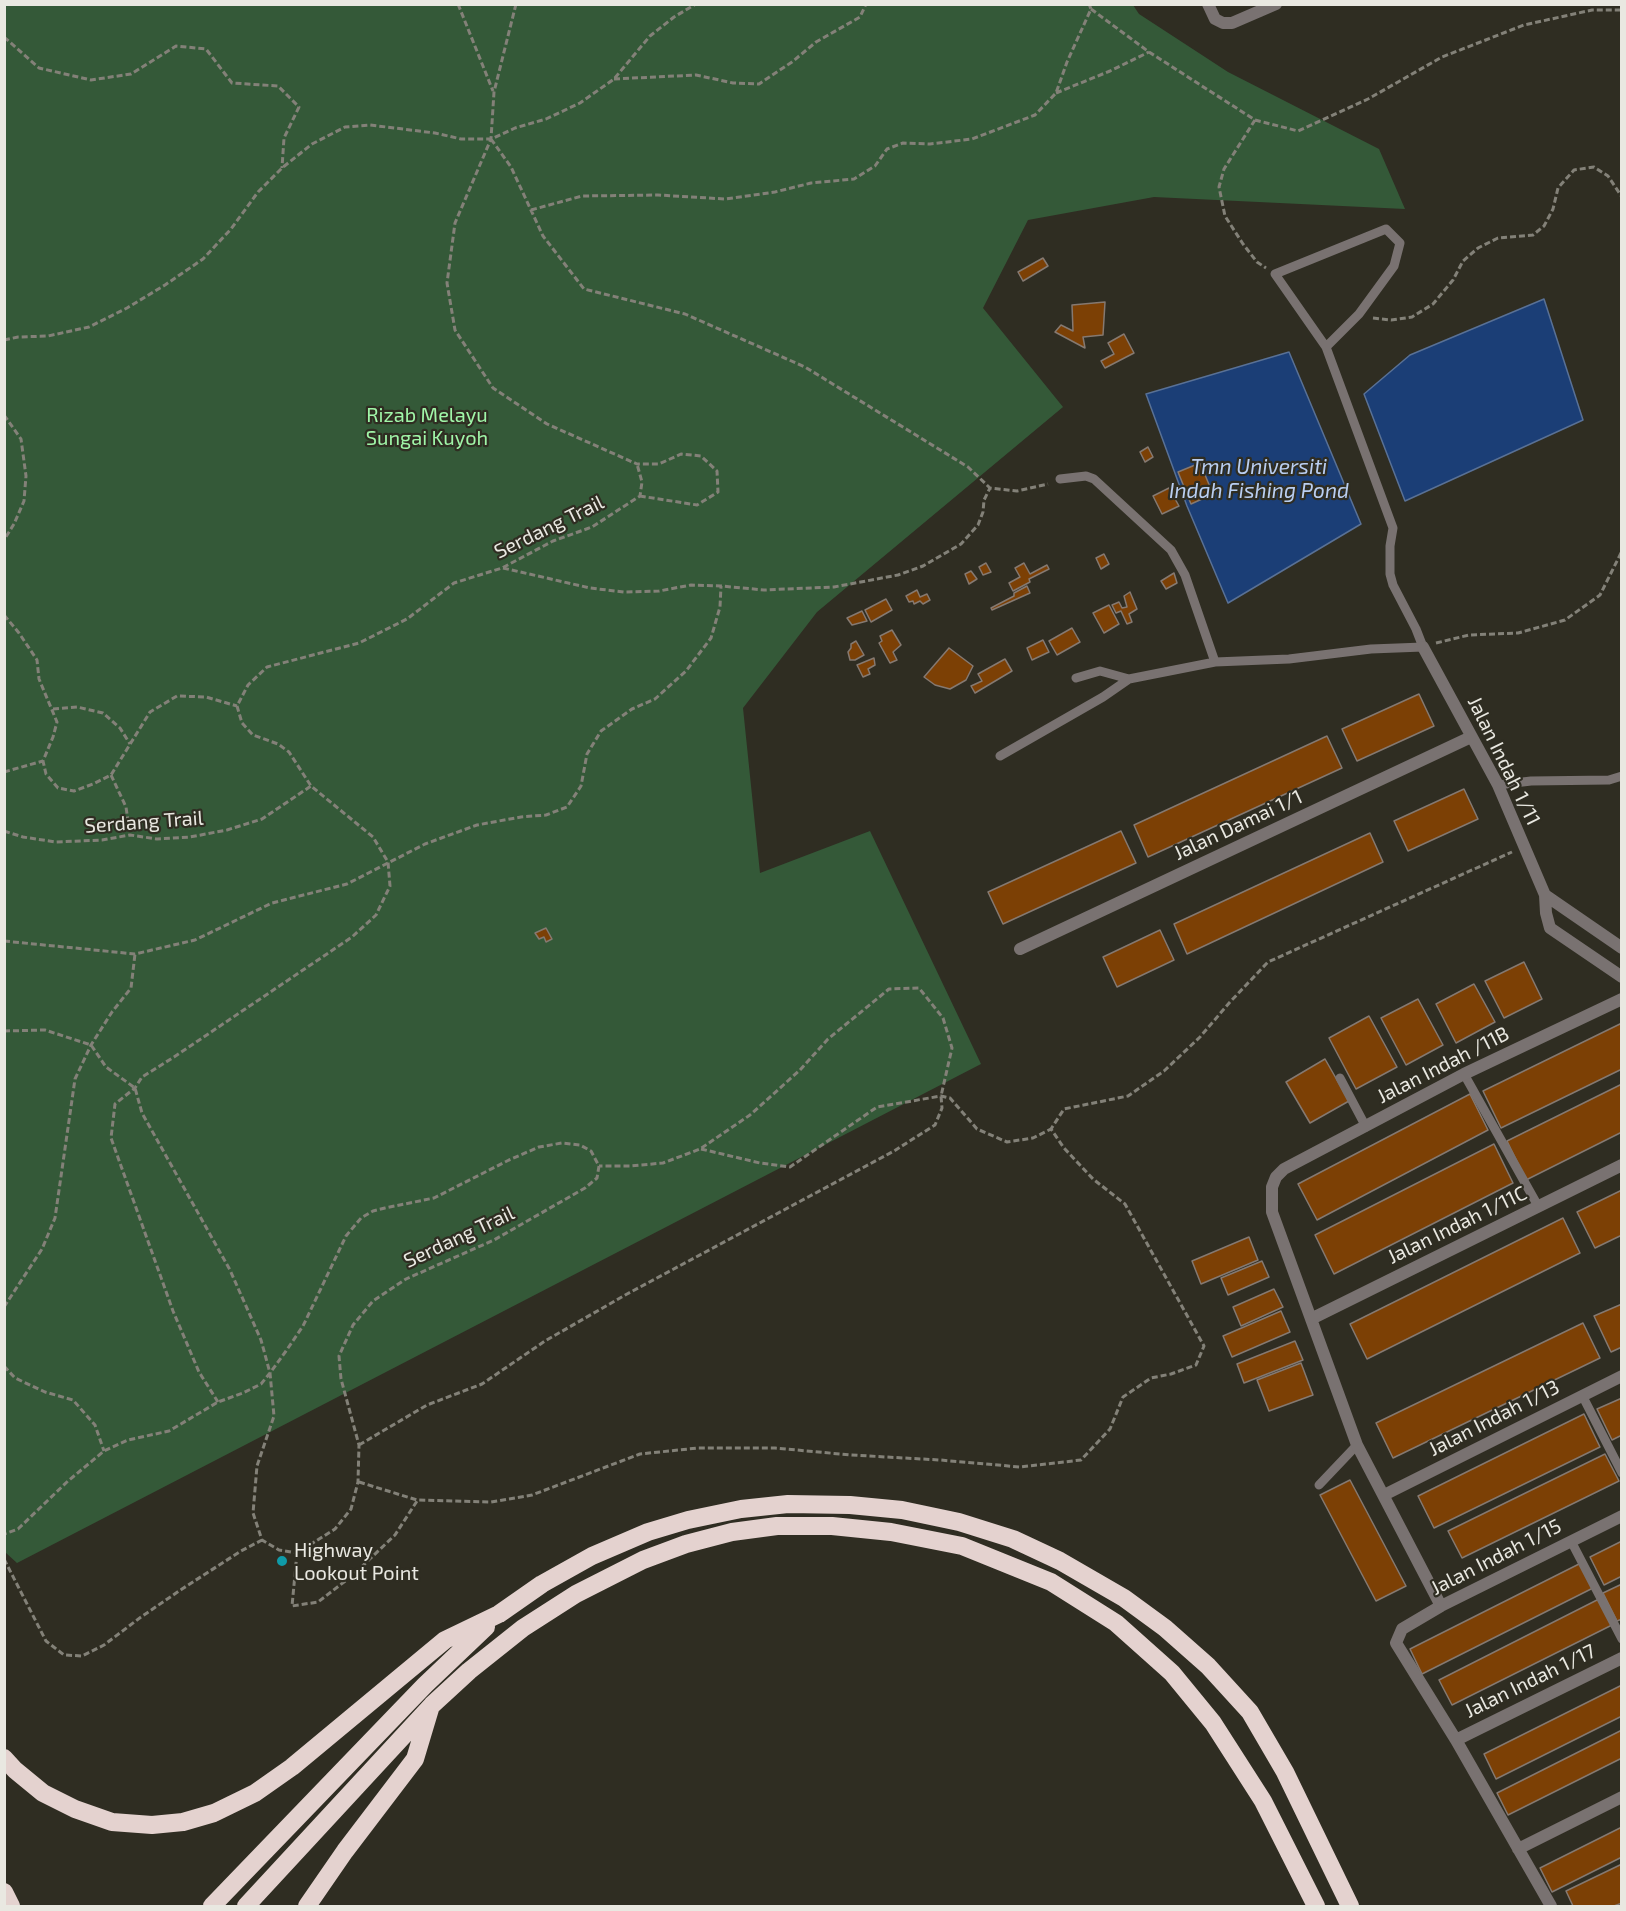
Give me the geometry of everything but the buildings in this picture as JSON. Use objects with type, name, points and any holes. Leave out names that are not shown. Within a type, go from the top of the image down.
[{"type":"highway","points":[[212,1906],[425,1685],[499,1614],[542,1584],[601,1552],[648,1532],[741,1509],[798,1504],[850,1505],[902,1510],[959,1522],[1013,1539],[1060,1561],[1124,1598],[1165,1628],[1208,1666],[1250,1712],[1290,1782],[1350,1906]]},
{"type":"highway","points":[[246,1906],[432,1705],[469,1671],[523,1628],[576,1594],[643,1560],[686,1544],[732,1532],[777,1526],[832,1526],[891,1532],[962,1546],[1051,1581],[1116,1623],[1172,1673],[1214,1723],[1263,1800],[1316,1906]]},
{"type":"highway","points":[[4,1758],[44,1793],[75,1809],[112,1822],[152,1825],[183,1822],[214,1813],[255,1793],[292,1767],[445,1640],[499,1614]]},
{"type":"highway","points":[[307,1906],[345,1851],[415,1759],[432,1705]]},
{"type":"highway","points":[[4,1892],[11,1906]]},
{"type":"street","points":[[1208,4],[1215,19],[1223,23],[1232,23],[1276,4]]},
{"type":"street","name":"Jalan Indah 1/11","points":[[1423,647],[1498,785],[1545,895],[1550,928],[1622,977]]},
{"type":"street","name":"Jalan Damai 1/1","points":[[1020,949],[1471,736]]},
{"type":"street","points":[[1545,895],[1622,948]]},
{"type":"street","name":"Jalan Indah /11B","points":[[1311,1319],[1272,1212],[1272,1187],[1276,1177],[1284,1169],[1464,1074],[1622,999]]},
{"type":"street","name":"Jalan Indah 1/11C","points":[[1311,1319],[1622,1165]]},
{"type":"street","points":[[1311,1319],[1357,1445],[1441,1606]]},
{"type":"street","name":"Jalan Indah 1/13","points":[[1384,1495],[1622,1376]]},
{"type":"street","name":"Jalan Indah 1/15","points":[[1456,1740],[1396,1643],[1402,1629],[1441,1606],[1622,1516]]},
{"type":"street","name":"Jalan Indah 1/17","points":[[1456,1740],[1622,1658]]},
{"type":"street","points":[[1456,1740],[1551,1906]]},
{"type":"street","points":[[1518,1849],[1622,1797]]},
{"type":"lane","points":[[1000,756],[1103,697],[1129,679],[1215,662],[1288,659],[1371,648],[1423,647],[1393,585],[1390,574],[1390,546],[1393,528],[1326,346],[1275,274],[1386,229],[1400,243],[1394,266],[1359,314],[1326,346]]},
{"type":"lane","points":[[1060,479],[1086,476],[1094,479],[1171,550],[1185,575],[1215,662]]},
{"type":"lane","points":[[1076,678],[1101,671],[1129,679]]},
{"type":"lane","points":[[1498,785],[1541,781],[1609,780],[1622,776]]},
{"type":"lane","points":[[1464,1074],[1538,1206]]},
{"type":"lane","points":[[1340,1078],[1366,1127]]},
{"type":"lane","points":[[1582,1395],[1622,1473]]},
{"type":"lane","points":[[1319,1485],[1357,1445]]},
{"type":"lane","points":[[1571,1541],[1622,1640]]},
{"type":"path","points":[[458,4],[494,92]]},
{"type":"path","points":[[516,4],[494,92],[491,139],[455,223],[447,283],[454,330],[493,388],[547,424],[637,464],[659,464],[681,454],[701,456],[717,471],[718,492],[697,505],[640,496],[642,482],[637,464]]},
{"type":"path","points":[[4,340],[48,336],[89,327],[165,285],[203,259],[231,229],[258,192],[282,168],[312,144],[345,127],[370,125],[461,139],[491,139],[515,128],[546,120],[580,103],[614,79],[650,36],[674,17],[696,4]]},
{"type":"path","points":[[781,4],[793,4]]},
{"type":"path","points":[[614,79],[696,75],[733,83],[759,84],[792,62],[816,42],[860,17],[866,4]]},
{"type":"path","points":[[531,210],[582,196],[658,195],[725,199],[775,192],[811,183],[854,179],[875,166],[887,149],[903,143],[930,144],[972,139],[1035,115],[1056,93],[1090,7],[1149,52],[1256,120],[1298,131],[1368,99],[1442,57],[1524,25],[1592,10],[1622,10]]},
{"type":"path","points":[[4,37],[39,68],[91,80],[132,74],[176,46],[206,49],[232,83],[278,86],[299,107],[284,138],[282,168]]},
{"type":"path","points":[[1056,93],[1149,52]]},
{"type":"path","points":[[1256,120],[1224,169],[1219,188],[1225,216],[1243,244],[1257,262],[1275,274]]},
{"type":"path","points":[[491,139],[512,166],[543,236],[584,289],[685,314],[805,367],[969,467],[990,488],[1017,491],[1033,489],[1060,479]]},
{"type":"path","points":[[1359,314],[1391,320],[1412,317],[1433,304],[1453,280],[1462,261],[1478,248],[1498,238],[1533,235],[1544,226],[1553,209],[1558,188],[1574,170],[1594,166],[1608,176],[1622,197]]},
{"type":"path","points":[[4,415],[21,439],[26,476],[24,501],[15,524],[4,540]]},
{"type":"path","points":[[502,568],[590,588],[624,592],[658,591],[691,585],[721,585],[764,590],[834,587],[907,572],[923,566],[961,543],[978,525],[983,512],[984,500],[990,488]]},
{"type":"path","name":"Serdang Trail","points":[[237,706],[248,685],[267,667],[359,643],[407,619],[454,583],[502,568],[553,541],[592,527],[640,496]]},
{"type":"path","points":[[1423,647],[1469,635],[1518,633],[1565,620],[1600,595],[1622,551]]},
{"type":"path","points":[[4,941],[135,954],[195,940],[272,903],[347,884],[425,844],[477,825],[546,815],[567,807],[581,786],[587,754],[602,731],[632,709],[655,699],[686,671],[711,638],[720,607],[721,585]]},
{"type":"path","points":[[4,615],[37,660],[39,679],[57,722],[43,761],[46,774],[58,788],[74,790],[111,775],[150,712],[177,696],[206,697],[237,706],[242,723],[253,735],[278,744],[289,752],[311,786],[373,837],[388,862],[390,886],[376,915],[352,937],[142,1077],[135,1088],[115,1104],[111,1138],[173,1311],[199,1372],[218,1402]]},
{"type":"path","points":[[53,710],[77,707],[103,713],[120,728],[130,744]]},
{"type":"path","points":[[4,772],[43,761]]},
{"type":"path","points":[[111,775],[126,807],[129,835]]},
{"type":"path","name":"Serdang Trail","points":[[4,831],[56,843],[102,840],[129,835],[157,839],[190,837],[227,830],[262,819],[311,786]]},
{"type":"path","points":[[700,1149],[760,1163],[790,1167],[877,1107],[941,1096],[950,1098],[978,1129],[1007,1142],[1033,1138],[1051,1129],[1065,1108],[1128,1096],[1164,1071],[1200,1037],[1268,963],[1525,847]]},
{"type":"path","points":[[4,1307],[42,1249],[55,1218],[75,1079],[91,1045],[131,988],[135,954]]},
{"type":"path","points":[[4,1534],[18,1529],[68,1481],[104,1451],[128,1440],[169,1431],[218,1402],[243,1394],[261,1384],[303,1326],[320,1295],[346,1236],[361,1218],[373,1211],[434,1198],[539,1147],[562,1143],[580,1144],[591,1151],[599,1166],[663,1163],[700,1149],[750,1115],[800,1070],[828,1039],[889,989],[919,988],[943,1018],[952,1048],[941,1096],[942,1108],[935,1125],[894,1151],[627,1294],[545,1341],[482,1384],[427,1405],[359,1445]]},
{"type":"path","points":[[4,1031],[45,1030],[91,1045],[106,1067],[135,1088],[142,1113],[230,1270],[261,1340],[270,1373],[274,1416],[257,1466],[253,1513],[262,1540],[279,1550],[297,1552],[292,1606],[318,1602],[353,1575],[395,1535],[417,1500]]},
{"type":"path","points":[[358,1482],[417,1500],[490,1502],[531,1495],[640,1454],[698,1448],[775,1448],[1020,1467],[1081,1460],[1110,1429],[1123,1397],[1151,1378],[1196,1365],[1204,1346],[1125,1204],[1093,1179],[1064,1148],[1051,1129]]},
{"type":"path","name":"Serdang Trail","points":[[297,1552],[335,1529],[351,1509],[358,1482],[359,1445],[341,1379],[339,1356],[353,1325],[373,1301],[406,1279],[494,1240],[566,1200],[597,1178],[599,1166]]},
{"type":"path","points":[[4,1365],[15,1378],[45,1392],[73,1400],[95,1425],[104,1451]]},
{"type":"path","points":[[4,1559],[46,1641],[64,1655],[82,1656],[104,1646],[174,1595],[241,1551],[262,1540]]},
{"type":"green space","name":"Rizab Melayu Sungai Kuyoh","points":[[5,5],[1133,5],[1139,14],[1228,72],[1379,149],[1405,209],[1154,197],[1028,220],[983,308],[1063,407],[817,612],[743,708],[760,873],[870,831],[981,1064],[17,1563],[5,1552]]},
{"type":"water","name":"Tmn Universiti Indah Fishing Pond","points":[[1544,299],[1583,420],[1405,501],[1364,394],[1410,355]]},
{"type":"water","name":"Tmn Universiti Indah Fishing Pond","points":[[1289,352],[1361,524],[1228,603],[1187,506],[1146,394]]},
{"type":"place","name":"Highway Lookout Point","points":[[282,1561]]}]
